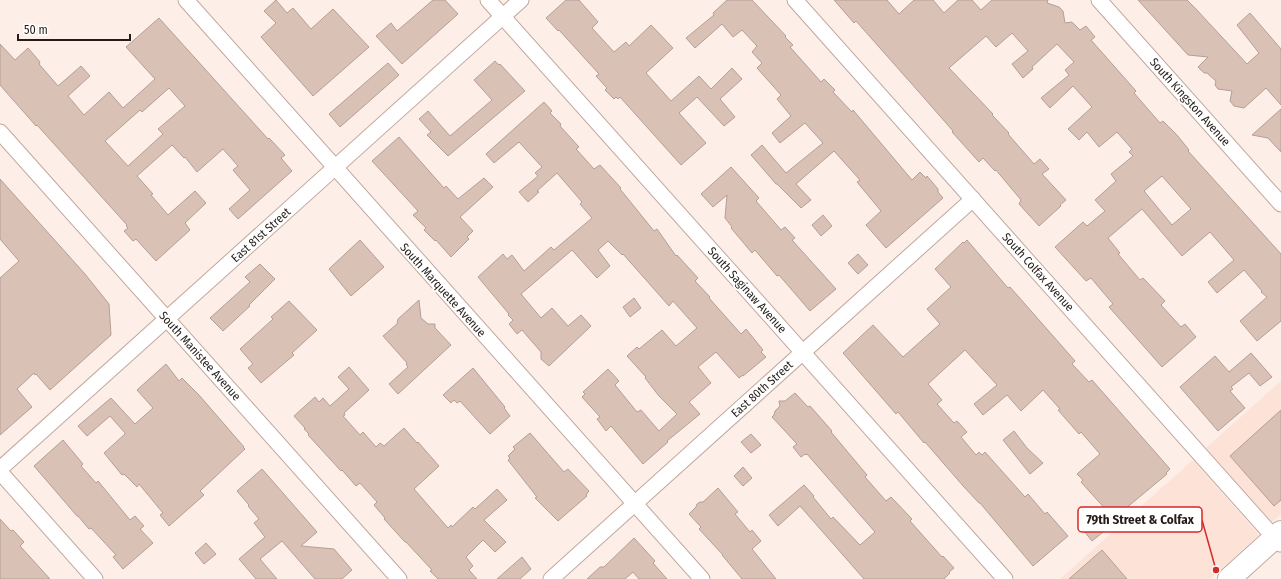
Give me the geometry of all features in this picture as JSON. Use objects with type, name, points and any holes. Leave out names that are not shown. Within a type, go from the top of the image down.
[{"type":"main road","points":[[1229,579],[1279,538]]},
{"type":"street","name":"South Marquette Avenue","points":[[186,0],[702,579]]},
{"type":"street","name":"South Saginaw Avenue","points":[[488,0],[1005,579]]},
{"type":"street","name":"East 81st Street","points":[[0,470],[521,0]]},
{"type":"street","name":"South Colfax Avenue","points":[[794,0],[1279,538]]},
{"type":"street","name":"South Kingston Avenue","points":[[1099,0],[1281,204]]},
{"type":"street","name":"South Manistee Avenue","points":[[0,132],[399,579]]},
{"type":"street","name":"East 80th Street","points":[[551,579],[972,199]]},
{"type":"street","points":[[0,470],[95,579]]},
{"type":"shaded area","points":[[1281,381],[1281,514],[1272,522],[1206,448]]},
{"type":"shaded area","points":[[1193,460],[1259,535],[1210,579],[1060,579]]},
{"type":"building","points":[[276,0],[287,13],[293,8],[311,29],[333,9],[369,47],[313,96],[261,37],[276,23],[264,11]]},
{"type":"building","points":[[433,0],[445,0],[458,14],[402,64],[376,36],[391,23],[397,31]]},
{"type":"building","points":[[566,0],[579,0],[598,22],[592,28],[614,52],[626,42],[629,46],[651,25],[673,48],[646,73],[671,101],[699,76],[711,89],[732,68],[742,79],[720,99],[735,117],[724,126],[697,97],[679,113],[706,143],[681,165],[620,97],[618,99],[616,97],[614,99],[605,90],[607,88],[596,76],[599,74],[546,18]]},
{"type":"building","points":[[727,0],[752,0],[786,36],[785,37],[793,45],[790,47],[821,82],[824,79],[835,90],[833,92],[852,112],[853,110],[912,180],[920,172],[926,178],[927,176],[938,189],[938,192],[943,198],[886,248],[866,225],[881,211],[857,182],[860,180],[834,151],[796,184],[811,200],[801,208],[776,184],[751,155],[762,145],[786,173],[823,143],[805,123],[780,143],[772,133],[791,116],[777,99],[781,95],[757,68],[762,63],[752,52],[757,46],[742,30],[733,37],[722,24],[695,48],[686,38],[714,15],[713,13]]},
{"type":"building","points":[[834,0],[887,0],[899,14],[914,0],[933,0],[944,13],[958,0],[972,0],[981,10],[992,0],[1048,0],[1047,3],[1059,7],[1063,11],[1065,23],[1072,22],[1080,30],[1086,26],[1095,37],[1091,40],[1136,91],[1134,93],[1160,123],[1163,121],[1177,135],[1189,150],[1188,151],[1281,254],[1281,321],[1257,341],[1240,321],[1267,297],[1261,292],[1262,291],[1244,270],[1217,293],[1208,282],[1234,260],[1210,232],[1182,256],[1142,209],[1108,238],[1120,253],[1118,254],[1140,280],[1143,278],[1165,301],[1161,305],[1181,327],[1185,324],[1196,337],[1162,367],[1109,307],[1113,304],[1091,278],[1086,281],[1055,247],[1083,222],[1087,226],[1105,211],[1095,200],[1116,181],[1111,174],[1133,156],[1129,152],[1132,149],[1117,132],[1099,147],[1087,132],[1079,140],[1068,129],[1092,107],[1073,86],[1050,108],[1041,98],[1069,75],[1065,70],[1074,62],[1057,44],[1032,67],[1033,69],[1023,78],[1012,64],[1028,51],[1012,33],[996,47],[986,36],[949,68],[993,114],[992,115],[1034,164],[1040,159],[1049,169],[1042,174],[1066,200],[1039,226],[1019,204],[1021,200],[996,170],[995,171],[983,158],[979,162],[856,21],[854,23]],"holes":[[[1162,176],[1191,209],[1172,225],[1144,191]]]},
{"type":"building","points":[[1138,0],[1187,0],[1247,64],[1259,53],[1237,25],[1250,13],[1281,49],[1281,105],[1266,88],[1244,108],[1234,106],[1230,101],[1232,91],[1218,89],[1215,85],[1216,81],[1198,67],[1208,57],[1188,55]]},
{"type":"building","points":[[159,18],[268,139],[269,138],[285,155],[281,158],[292,171],[238,219],[229,209],[250,190],[233,170],[238,166],[223,149],[197,172],[185,157],[184,158],[172,145],[137,176],[153,194],[151,195],[168,215],[195,191],[206,203],[185,223],[190,230],[156,261],[136,239],[133,241],[124,231],[128,228],[126,226],[127,225],[0,85],[0,44],[15,60],[28,48],[40,62],[39,64],[58,86],[81,66],[90,76],[68,96],[84,115],[109,92],[123,108],[155,79],[126,47]],"holes":[[[169,88],[185,106],[158,129],[163,134],[128,166],[105,141],[140,110],[142,112]]]},
{"type":"building","points":[[495,61],[499,65],[500,64],[525,91],[448,156],[427,135],[431,132],[419,119],[428,111],[450,136],[492,100],[474,80]]},
{"type":"building","points":[[388,63],[399,75],[340,127],[329,114]]},
{"type":"building","points":[[544,102],[552,111],[550,113],[561,124],[560,126],[579,147],[576,149],[594,169],[600,165],[621,188],[620,189],[654,231],[657,229],[676,256],[677,255],[698,278],[695,281],[710,297],[709,298],[741,334],[746,329],[763,350],[761,352],[766,357],[739,378],[716,352],[698,367],[711,383],[689,402],[700,414],[667,441],[668,442],[643,464],[611,426],[606,431],[597,419],[600,417],[582,397],[585,394],[583,392],[608,369],[619,381],[615,385],[637,412],[641,410],[659,431],[677,414],[659,396],[645,378],[646,377],[627,356],[637,347],[639,349],[662,330],[676,346],[697,328],[673,301],[669,306],[623,254],[622,255],[608,241],[598,250],[610,266],[597,278],[572,250],[521,294],[541,318],[552,308],[568,326],[581,315],[591,326],[549,366],[541,359],[541,352],[522,330],[517,334],[509,324],[513,320],[478,277],[503,254],[507,259],[512,255],[524,271],[551,247],[554,250],[592,218],[580,204],[582,202],[557,173],[537,191],[539,192],[528,202],[519,192],[538,176],[535,173],[542,167],[519,142],[494,163],[486,154]]},
{"type":"building","points":[[1281,109],[1281,152],[1268,138],[1252,135]]},
{"type":"building","points":[[399,137],[444,188],[446,186],[458,199],[484,178],[493,187],[460,217],[473,231],[467,237],[469,239],[451,257],[436,240],[435,241],[424,230],[426,228],[413,215],[418,211],[372,161]]},
{"type":"building","points":[[731,167],[759,198],[756,201],[781,230],[785,227],[795,238],[792,240],[836,289],[810,311],[779,275],[777,276],[755,250],[752,253],[731,228],[732,227],[725,218],[727,195],[713,207],[701,194]]},
{"type":"building","points":[[0,179],[85,274],[109,304],[111,335],[50,390],[34,373],[17,389],[32,407],[0,435],[0,278],[19,261],[0,239]]},
{"type":"building","points":[[823,215],[832,226],[821,236],[812,225]]},
{"type":"building","points":[[360,240],[384,267],[351,296],[329,269]]},
{"type":"building","points":[[967,240],[1008,288],[1010,287],[1075,361],[1072,364],[1089,382],[1092,380],[1170,469],[1166,473],[1167,474],[1125,509],[1128,512],[1092,541],[1084,531],[1108,512],[1081,482],[1083,480],[1077,474],[1100,454],[1081,432],[1079,434],[1043,390],[1021,411],[1007,395],[983,415],[974,404],[997,385],[965,350],[928,384],[942,400],[937,404],[954,423],[957,421],[967,432],[961,437],[976,455],[979,452],[982,455],[985,452],[1025,497],[1028,494],[1045,514],[1047,512],[1068,536],[1033,566],[980,503],[925,442],[924,443],[898,412],[896,414],[843,353],[873,325],[903,357],[940,324],[927,309],[951,287],[935,269],[963,242],[964,243]]},
{"type":"building","points":[[858,254],[868,265],[858,274],[848,263]]},
{"type":"building","points":[[260,264],[275,279],[249,305],[250,306],[223,331],[210,318],[250,282],[245,277]]},
{"type":"building","points":[[634,298],[641,308],[630,317],[623,307]]},
{"type":"building","points":[[419,300],[421,318],[428,324],[435,324],[435,328],[451,345],[398,394],[389,384],[408,367],[406,364],[407,363],[383,336],[397,324],[398,319]]},
{"type":"building","points":[[289,301],[317,330],[292,353],[294,355],[261,383],[248,368],[253,364],[240,349],[273,319],[271,317]]},
{"type":"building","points":[[1251,353],[1272,377],[1260,386],[1249,373],[1231,387],[1233,389],[1230,391],[1245,408],[1218,431],[1180,387],[1215,356],[1229,372]]},
{"type":"building","points":[[166,364],[179,381],[182,378],[199,395],[245,449],[200,491],[204,495],[169,526],[160,515],[163,513],[139,484],[137,487],[124,474],[122,475],[104,453],[125,434],[110,416],[87,436],[78,426],[111,398],[135,424],[153,408],[137,390]]},
{"type":"building","points":[[349,367],[369,390],[344,413],[345,415],[343,416],[360,435],[363,432],[376,447],[380,443],[384,446],[404,428],[417,443],[418,442],[439,466],[414,489],[448,528],[451,525],[452,527],[473,507],[475,509],[497,489],[507,500],[484,520],[506,542],[495,552],[483,540],[466,557],[473,566],[469,570],[477,579],[438,579],[430,571],[432,570],[384,519],[385,518],[374,505],[377,502],[360,483],[356,486],[342,470],[341,471],[308,435],[309,434],[304,429],[305,428],[294,416],[315,397],[319,402],[323,398],[330,406],[349,389],[338,377]]},
{"type":"building","points":[[473,368],[505,407],[504,408],[510,416],[490,434],[460,401],[457,403],[454,400],[451,403],[443,395]]},
{"type":"building","points":[[795,393],[808,407],[810,406],[832,431],[831,432],[867,475],[865,477],[886,501],[891,497],[912,519],[910,521],[942,557],[943,556],[954,568],[944,579],[864,579],[800,506],[778,526],[769,515],[804,485],[831,519],[833,517],[860,545],[875,532],[807,454],[801,457],[793,447],[797,444],[772,417],[780,406],[779,401],[785,401]]},
{"type":"building","points":[[1281,410],[1281,500],[1274,506],[1230,456]]},
{"type":"building","points":[[1014,431],[1027,448],[1043,463],[1030,474],[1003,440]]},
{"type":"building","points":[[530,433],[564,472],[568,469],[589,491],[586,495],[587,496],[558,521],[535,498],[537,497],[508,460],[510,458],[508,456],[515,449],[513,447]]},
{"type":"building","points":[[751,434],[761,445],[751,453],[741,442]]},
{"type":"building","points":[[63,440],[83,464],[81,466],[96,483],[98,481],[130,520],[135,516],[144,526],[140,529],[153,543],[123,569],[113,557],[116,555],[91,528],[89,529],[77,516],[34,466]]},
{"type":"building","points":[[743,467],[752,478],[743,486],[734,476]]},
{"type":"building","points":[[262,469],[317,532],[301,546],[334,549],[352,570],[342,579],[315,579],[282,541],[260,559],[277,579],[256,579],[239,559],[265,537],[254,523],[259,519],[237,491]]},
{"type":"building","points":[[718,488],[738,512],[735,514],[750,532],[752,530],[761,541],[752,549],[776,579],[742,579],[723,555],[699,529],[701,527],[689,514],[697,504],[703,502]]},
{"type":"building","points":[[0,519],[24,542],[20,546],[50,579],[0,579]]},
{"type":"building","points":[[634,538],[655,561],[653,563],[667,579],[639,579],[633,572],[625,579],[587,579],[600,567],[604,567]]},
{"type":"building","points":[[206,543],[216,554],[204,564],[195,553]]},
{"type":"building","points":[[1102,550],[1127,579],[1069,579]]},
{"type":"building","points":[[522,557],[531,569],[520,579],[497,579]]},
{"type":"place","name":"79th Street & Colfax","points":[[1216,570]]}]
